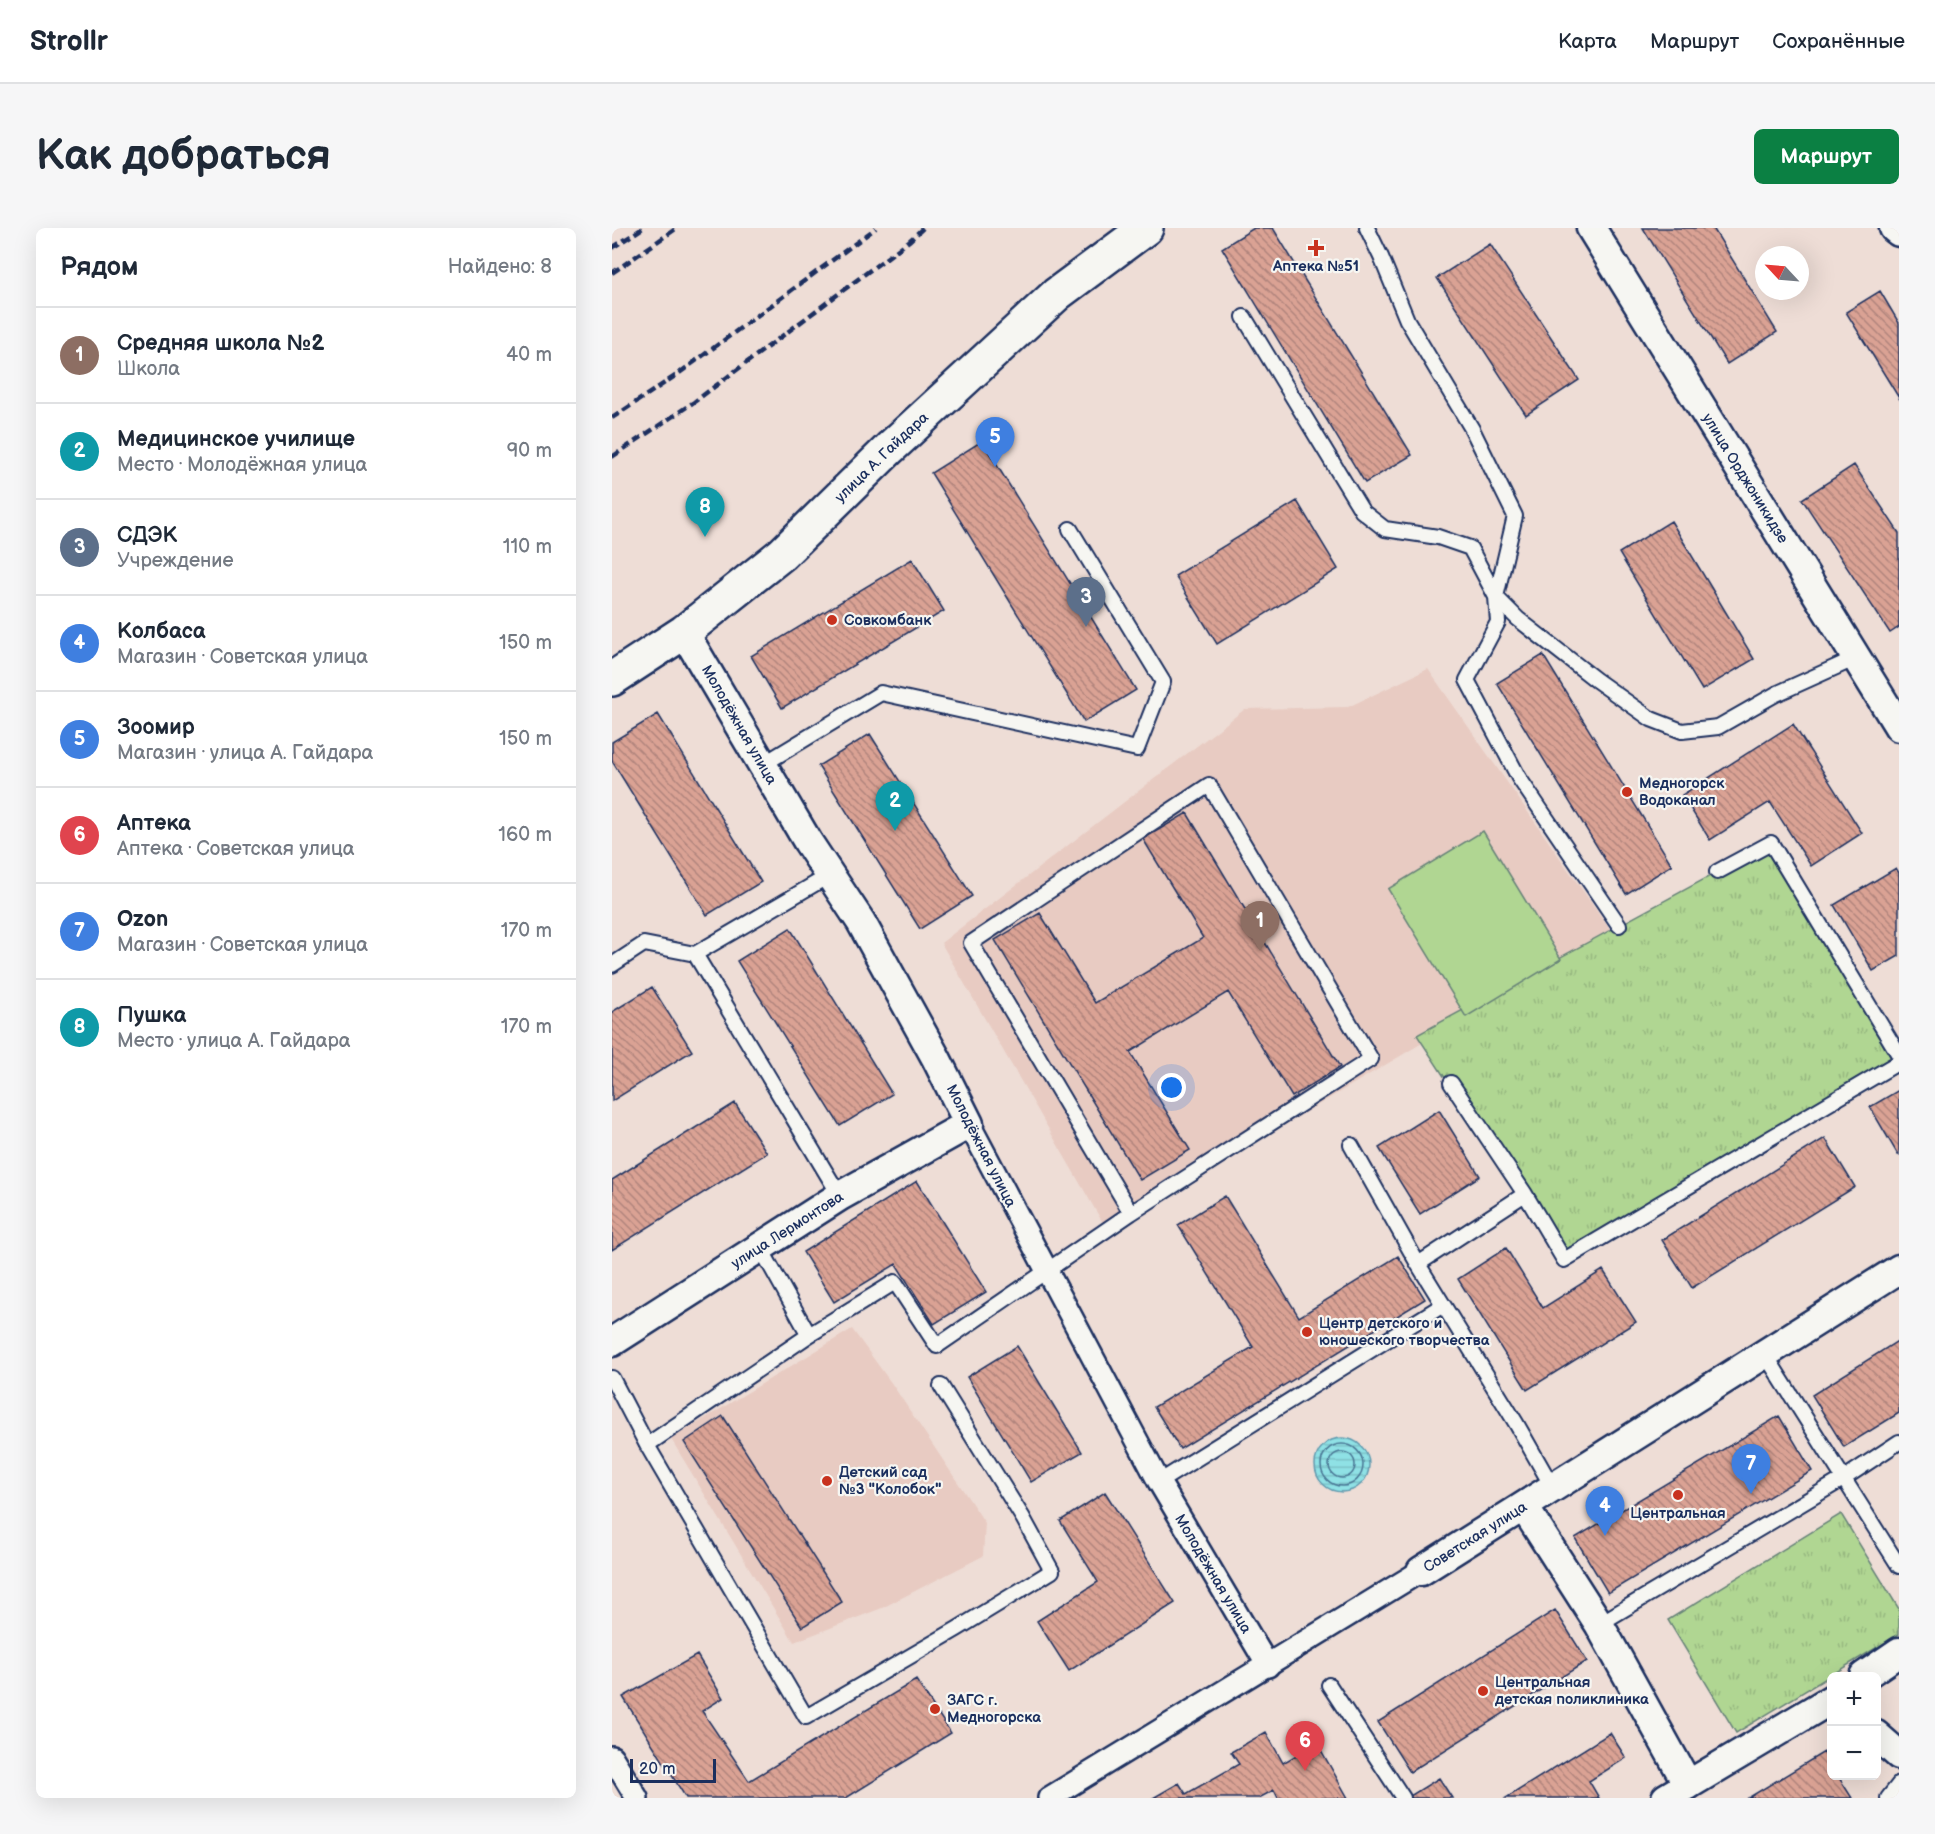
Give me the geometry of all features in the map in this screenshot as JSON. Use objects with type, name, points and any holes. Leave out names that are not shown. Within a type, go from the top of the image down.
[{"type":"street","name":"улица А. Гайдара","points":[[612,679],[684,632],[782,554],[890,447],[1057,294],[1146,228]]},
{"type":"street","name":"улица Орджоникидзе","points":[[1591,228],[1899,727]]},
{"type":"street","points":[[1894,228],[1899,232]]},
{"type":"street","name":"Молодёжная улица","points":[[684,632],[808,843],[861,922],[936,1058],[1159,1482],[1268,1666]]},
{"type":"street","name":"улица Лермонтова","points":[[612,1342],[840,1196],[969,1124]]},
{"type":"street","name":"Советская улица","points":[[1049,1798],[1268,1666],[1524,1507],[1899,1269]]},
{"type":"street","points":[[1524,1507],[1599,1624],[1677,1792],[1827,1702]]},
{"type":"street","points":[[1871,1672],[1899,1652]]},
{"type":"street","points":[[1881,1739],[1899,1755]]},
{"type":"street","points":[[612,1757],[637,1798]]},
{"type":"lane","points":[[1367,228],[1407,320],[1472,429],[1515,516],[1496,597],[1498,622],[1467,680],[1519,778],[1620,925]]},
{"type":"lane","points":[[1244,317],[1362,511],[1385,529],[1438,537],[1470,548],[1496,597],[1518,619],[1651,719],[1682,731],[1718,727],[1776,694],[1856,657]]},
{"type":"lane","points":[[762,765],[881,693],[1137,749],[1163,682],[1070,529]]},
{"type":"lane","points":[[646,1445],[809,1335],[894,1281],[937,1346],[1131,1213],[1371,1059],[1209,785],[971,943],[1131,1213]]},
{"type":"lane","points":[[1717,872],[1771,843],[1899,1056]]},
{"type":"lane","points":[[612,965],[644,944],[695,954],[830,875]]},
{"type":"lane","points":[[695,954],[840,1196]]},
{"type":"lane","points":[[1450,1083],[1525,1194],[1564,1260],[1899,1062]]},
{"type":"lane","points":[[1351,1144],[1418,1264],[1516,1423],[1553,1488]]},
{"type":"lane","points":[[1418,1264],[1525,1194]]},
{"type":"lane","points":[[760,1247],[809,1335]]},
{"type":"lane","points":[[1159,1482],[1443,1305]]},
{"type":"lane","points":[[1765,1354],[1899,1566]]},
{"type":"lane","points":[[612,1378],[646,1445],[806,1717],[1052,1571],[1023,1518],[941,1386]]},
{"type":"lane","points":[[1599,1624],[1843,1479],[1899,1442]]},
{"type":"lane","points":[[1329,1685],[1403,1798]]},
{"type":"shaded area","points":[[1428,669],[1611,931],[1107,1230],[941,943],[1245,709],[1348,707]]},
{"type":"shaded area","name":"Детский сад №3 \"Колобок\"","points":[[852,1329],[892,1384],[985,1523],[983,1556],[882,1608],[794,1642],[671,1439]]},
{"type":"green space","points":[[1483,831],[1561,959],[1466,1017],[1388,889]]},
{"type":"green space","points":[[1771,843],[1899,1056],[1564,1260],[1417,1035]]},
{"type":"green space","points":[[1841,1514],[1899,1609],[1899,1634],[1836,1672],[1827,1672],[1827,1678],[1736,1733],[1668,1620]]},
{"type":"water","points":[[1342,1438],[1352,1440],[1361,1446],[1367,1455],[1369,1465],[1367,1475],[1361,1484],[1352,1490],[1342,1492],[1332,1490],[1323,1484],[1317,1475],[1315,1465],[1317,1455],[1323,1446],[1332,1440]]},
{"type":"building","points":[[1254,228],[1273,228],[1412,455],[1365,483],[1222,248]]},
{"type":"building","points":[[1643,228],[1713,228],[1755,296],[1755,300],[1757,300],[1777,332],[1727,364]]},
{"type":"building","points":[[1490,244],[1579,380],[1526,415],[1437,278]]},
{"type":"building","points":[[1880,291],[1899,323],[1899,398],[1846,312]]},
{"type":"building","points":[[982,441],[1136,690],[1084,722],[931,473]]},
{"type":"building","points":[[1854,465],[1899,533],[1899,627],[1890,633],[1802,499]]},
{"type":"building","points":[[1297,501],[1338,569],[1217,644],[1175,576]]},
{"type":"building","points":[[1671,521],[1754,659],[1702,690],[1619,553]]},
{"type":"building","points":[[912,559],[944,611],[782,708],[751,656]]},
{"type":"building","points":[[1543,655],[1672,865],[1626,894],[1497,683]]},
{"type":"building","points":[[658,714],[761,882],[707,915],[612,761],[612,742]]},
{"type":"building","points":[[1793,724],[1862,833],[1811,866],[1770,802],[1710,840],[1682,795]]},
{"type":"building","points":[[870,734],[972,896],[920,929],[818,766]]},
{"type":"building","points":[[1187,813],[1340,1067],[1292,1097],[1228,992],[1130,1052],[1190,1150],[1140,1180],[995,940],[1040,913],[1095,1003],[1203,938],[1143,839]]},
{"type":"building","points":[[1896,868],[1899,873],[1899,956],[1873,971],[1834,905]]},
{"type":"building","points":[[790,928],[892,1094],[840,1126],[737,961]]},
{"type":"building","points":[[652,987],[692,1051],[612,1101],[612,1012]]},
{"type":"building","points":[[1899,1090],[1899,1155],[1898,1155],[1870,1107]]},
{"type":"building","points":[[735,1103],[767,1153],[612,1250],[612,1180]]},
{"type":"building","points":[[1439,1110],[1480,1176],[1420,1214],[1379,1148]]},
{"type":"building","points":[[1825,1138],[1855,1187],[1692,1288],[1662,1240]]},
{"type":"building","points":[[917,1181],[986,1292],[934,1324],[896,1264],[834,1302],[803,1252]]},
{"type":"building","name":"Центр детского и юношеского творчества","points":[[1225,1196],[1299,1317],[1398,1256],[1425,1299],[1180,1449],[1154,1407],[1253,1347],[1178,1225]]},
{"type":"building","points":[[1506,1248],[1543,1308],[1603,1270],[1636,1322],[1527,1390],[1458,1279]]},
{"type":"building","points":[[1899,1340],[1899,1413],[1844,1447],[1812,1395]]},
{"type":"building","points":[[1017,1346],[1082,1452],[1031,1482],[967,1377]]},
{"type":"building","points":[[723,1416],[842,1602],[802,1627],[684,1442]]},
{"type":"building","points":[[1779,1416],[1812,1471],[1608,1593],[1575,1538]]},
{"type":"building","points":[[1105,1492],[1175,1603],[1069,1671],[1037,1621],[1098,1582],[1060,1521]]},
{"type":"building","name":"Центральная детская поликлиника","points":[[1555,1610],[1587,1661],[1410,1772],[1378,1722]]},
{"type":"building","points":[[697,1655],[723,1698],[702,1711],[749,1781],[916,1680],[951,1733],[846,1798],[686,1798],[623,1697]]},
{"type":"building","points":[[1266,1732],[1283,1763],[1317,1743],[1348,1798],[1278,1798],[1274,1790],[1259,1798],[1153,1798],[1179,1783],[1186,1794],[1239,1764],[1231,1752]]},
{"type":"building","points":[[1610,1733],[1626,1758],[1589,1781],[1599,1798],[1506,1798]]},
{"type":"building","points":[[1824,1752],[1827,1756],[1827,1780],[1841,1780],[1852,1798],[1748,1798]]},
{"type":"building","points":[[1439,1778],[1452,1798],[1411,1798],[1410,1796]]},
{"type":"railway","points":[[612,248],[643,228]]},
{"type":"railway","points":[[612,273],[677,228]]},
{"type":"railway","points":[[612,418],[678,374],[876,228]]},
{"type":"railway","points":[[612,457],[694,402],[909,241],[923,228]]},
{"type":"place","name":"Аптека №51","points":[[1316,248]]},
{"type":"place","name":"Зоомир","points":[[995,467]]},
{"type":"place","name":"Пушка","points":[[705,537]]},
{"type":"place","name":"Совкомбанк","points":[[832,620]]},
{"type":"place","name":"СДЭК","points":[[1086,627]]},
{"type":"place","name":"Медногорск Водоканал","points":[[1627,792]]},
{"type":"place","name":"Медицинское училище","points":[[895,831]]},
{"type":"place","name":"Средняя школа №2","points":[[1260,951]]},
{"type":"place","name":"Центр детского и юношеского творчества","points":[[1307,1332]]},
{"type":"place","name":"Детский сад №3 \"Колобок\"","points":[[827,1481]]},
{"type":"place","name":"Ozon","points":[[1751,1494]]},
{"type":"place","name":"Центральная","points":[[1678,1495]]},
{"type":"place","name":"Колбаса","points":[[1605,1536]]},
{"type":"place","name":"Центральная детская поликлиника","points":[[1483,1691]]},
{"type":"place","name":"ЗАГС г. Медногорска","points":[[935,1709]]},
{"type":"place","name":"Аптека","points":[[1305,1771]]}]
